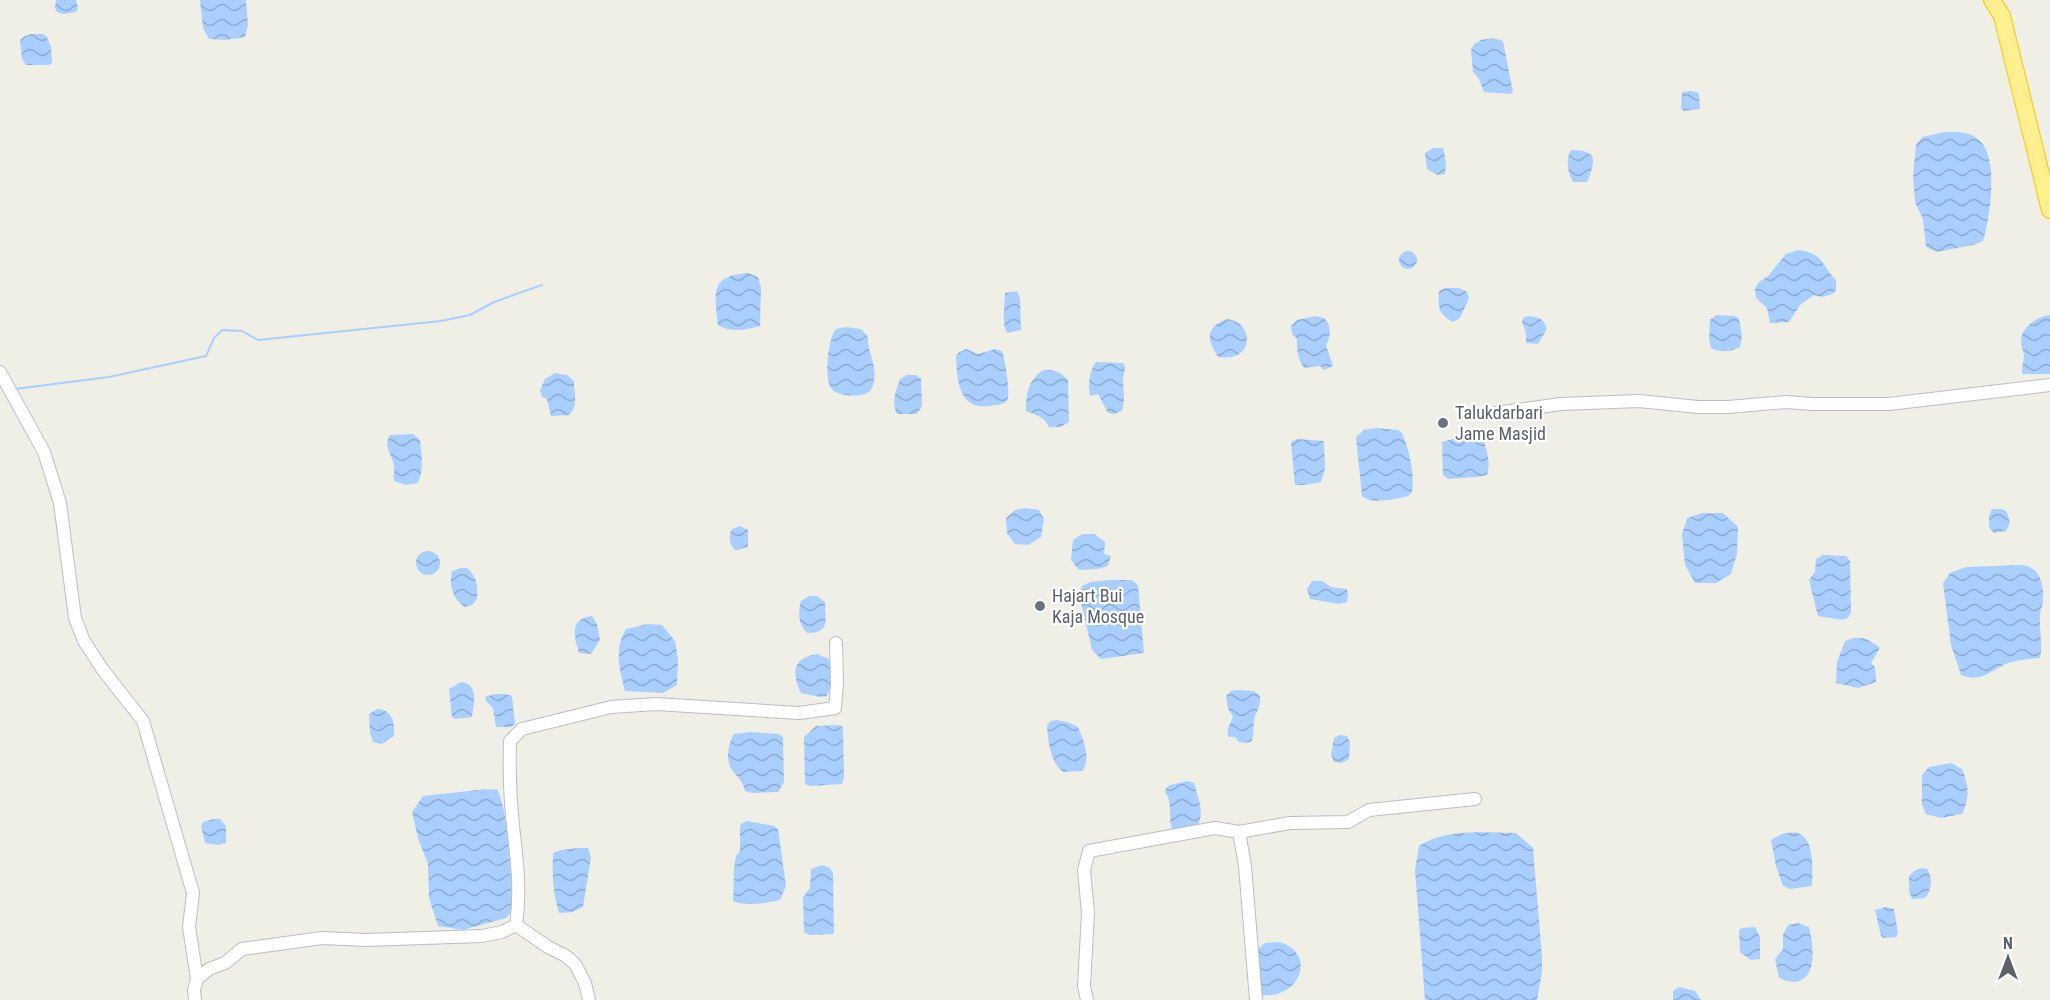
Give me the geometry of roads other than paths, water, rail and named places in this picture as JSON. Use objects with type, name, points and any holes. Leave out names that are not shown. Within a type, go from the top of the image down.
[{"type":"highway","points":[[1992,0],[2002,16],[2050,210]]},
{"type":"street","points":[[1,374],[44,452],[60,503],[75,618],[84,641],[103,670],[143,721],[193,893],[189,927],[197,979],[194,990],[195,1000]]},
{"type":"street","points":[[1496,413],[1561,404],[1639,401],[1698,407],[1728,407],[1777,402],[1889,404],[2050,385]]},
{"type":"street","points":[[516,925],[519,867],[509,772],[510,741],[522,729],[611,707],[656,704],[799,712],[835,708],[836,643]]},
{"type":"street","points":[[1087,1000],[1084,987],[1088,913],[1084,870],[1089,851],[1215,828],[1239,831],[1290,823],[1348,822],[1369,810],[1475,799]]},
{"type":"street","points":[[1239,831],[1245,866],[1256,1000]]},
{"type":"street","points":[[197,979],[209,969],[225,963],[242,949],[322,938],[366,940],[482,936],[502,932],[516,925]]},
{"type":"street","points":[[516,925],[548,947],[566,956],[574,964],[585,983],[589,1000]]},
{"type":"water","points":[[56,0],[76,0],[78,8],[76,12],[64,14],[57,12]]},
{"type":"water","points":[[200,0],[246,0],[248,25],[245,37],[225,40],[209,39],[203,28]]},
{"type":"water","points":[[31,34],[43,34],[47,37],[51,47],[52,63],[49,65],[26,65],[22,59],[20,40]]},
{"type":"water","points":[[1493,38],[1503,41],[1513,92],[1510,94],[1484,92],[1479,79],[1473,72],[1471,50],[1474,44]]},
{"type":"water","points":[[1690,91],[1699,94],[1700,109],[1684,111],[1681,109],[1682,92]]},
{"type":"water","points":[[1945,132],[1968,134],[1980,141],[1986,149],[1991,174],[1990,204],[1983,241],[1937,252],[1926,247],[1923,219],[1915,202],[1913,176],[1916,145],[1922,137]]},
{"type":"water","points":[[1433,148],[1443,148],[1446,162],[1445,174],[1437,175],[1427,169],[1425,153]]},
{"type":"water","points":[[1571,150],[1586,152],[1592,158],[1592,168],[1587,182],[1573,182],[1568,166]]},
{"type":"water","points":[[1799,250],[1813,254],[1821,260],[1836,280],[1836,290],[1833,294],[1822,297],[1814,295],[1800,305],[1789,322],[1770,323],[1767,308],[1756,298],[1755,289],[1786,254]]},
{"type":"water","points":[[1408,251],[1414,254],[1417,260],[1414,266],[1408,269],[1402,266],[1399,260],[1402,254]]},
{"type":"water","points":[[748,273],[758,277],[761,287],[760,326],[744,330],[723,328],[718,325],[717,288],[726,278]]},
{"type":"water","points":[[1445,288],[1459,288],[1467,292],[1469,298],[1460,318],[1453,322],[1444,316],[1439,306],[1439,291]]},
{"type":"water","points":[[1017,291],[1020,298],[1021,330],[1007,333],[1004,319],[1005,293]]},
{"type":"water","points":[[1716,315],[1735,316],[1739,319],[1742,336],[1740,347],[1726,351],[1711,348],[1710,320]]},
{"type":"water","points":[[2050,315],[2050,374],[2022,374],[2024,356],[2021,337],[2023,332],[2035,320]]},
{"type":"water","points":[[1315,316],[1324,318],[1329,328],[1330,335],[1326,345],[1333,366],[1324,370],[1320,366],[1304,368],[1298,354],[1297,339],[1292,334],[1291,326],[1297,320]]},
{"type":"water","points":[[1524,317],[1541,319],[1547,329],[1538,344],[1526,343],[1526,333],[1522,322]]},
{"type":"water","points":[[1227,319],[1243,327],[1247,341],[1239,354],[1218,357],[1210,335],[1215,326]]},
{"type":"water","points":[[846,327],[861,329],[868,337],[875,374],[872,388],[865,394],[845,395],[834,391],[829,383],[827,367],[833,333],[836,329]]},
{"type":"water","points":[[966,349],[978,354],[995,349],[1002,351],[1008,385],[1007,401],[1001,404],[979,406],[966,399],[959,384],[956,357],[958,353]]},
{"type":"water","points":[[1096,362],[1123,363],[1125,367],[1122,411],[1114,414],[1108,413],[1098,394],[1090,396],[1090,378]]},
{"type":"water","points":[[1043,370],[1057,372],[1068,380],[1069,422],[1060,427],[1049,427],[1043,419],[1026,411],[1029,388]]},
{"type":"water","points":[[555,373],[567,375],[574,381],[575,403],[569,415],[551,416],[547,399],[542,397],[540,390],[545,379]]},
{"type":"water","points":[[907,375],[916,375],[921,379],[922,406],[917,414],[897,414],[894,401],[897,387],[900,379]]},
{"type":"water","points":[[1376,428],[1398,430],[1402,433],[1412,470],[1412,492],[1408,496],[1377,501],[1362,496],[1356,437],[1364,430]]},
{"type":"water","points":[[1477,432],[1481,433],[1481,440],[1484,441],[1489,467],[1487,475],[1448,479],[1443,475],[1442,442]]},
{"type":"water","points":[[413,434],[420,440],[421,474],[417,483],[406,485],[394,481],[394,465],[387,444],[390,435]]},
{"type":"water","points":[[1297,439],[1324,441],[1325,469],[1321,482],[1295,485],[1291,442]]},
{"type":"water","points":[[1025,508],[1039,510],[1044,519],[1041,537],[1028,545],[1015,544],[1007,533],[1006,518],[1015,510]]},
{"type":"water","points":[[1992,509],[2002,509],[2007,512],[2010,523],[2006,531],[1994,533],[1989,528],[1989,516]]},
{"type":"water","points":[[1702,513],[1723,513],[1738,527],[1737,554],[1731,574],[1716,583],[1695,583],[1685,565],[1682,534],[1687,518]]},
{"type":"water","points":[[740,526],[748,530],[748,547],[736,550],[730,541],[730,535],[732,529]]},
{"type":"water","points":[[1082,534],[1094,534],[1105,542],[1104,554],[1111,556],[1108,566],[1079,570],[1071,560],[1073,540]]},
{"type":"water","points":[[428,551],[437,554],[440,563],[437,572],[428,575],[419,572],[416,563],[419,554]]},
{"type":"water","points":[[1823,555],[1846,556],[1850,561],[1851,612],[1848,618],[1842,620],[1818,616],[1809,580],[1815,572],[1816,559]]},
{"type":"water","points":[[2021,565],[2037,572],[2043,588],[2040,615],[2040,658],[2010,663],[1980,677],[1961,675],[1951,645],[1943,583],[1950,573],[1966,567]]},
{"type":"water","points":[[467,568],[470,571],[477,586],[477,599],[472,605],[465,607],[454,596],[451,586],[452,571]]},
{"type":"water","points":[[1132,580],[1138,585],[1144,653],[1101,659],[1092,650],[1079,593],[1082,586],[1090,582]]},
{"type":"water","points":[[1312,581],[1322,581],[1331,587],[1347,589],[1347,602],[1339,604],[1310,599],[1307,589]]},
{"type":"water","points":[[809,596],[817,596],[825,602],[826,620],[820,631],[807,633],[800,622],[799,610],[801,601]]},
{"type":"water","points":[[592,616],[597,624],[600,640],[591,654],[579,653],[575,635],[576,625]]},
{"type":"water","points":[[648,624],[662,625],[675,641],[678,659],[677,685],[663,693],[625,691],[619,659],[622,637],[626,629]]},
{"type":"water","points":[[1853,638],[1867,640],[1880,648],[1871,663],[1875,667],[1876,682],[1858,688],[1836,683],[1837,662],[1845,641]]},
{"type":"water","points":[[818,654],[830,661],[832,671],[827,696],[820,697],[801,693],[795,672],[803,658]]},
{"type":"water","points":[[461,682],[471,686],[474,706],[472,717],[456,719],[452,717],[449,689]]},
{"type":"water","points":[[1236,690],[1254,691],[1260,696],[1252,741],[1247,743],[1239,742],[1235,737],[1229,737],[1228,734],[1233,716],[1228,709],[1226,696]]},
{"type":"water","points":[[494,694],[512,696],[515,724],[511,727],[496,727],[493,708],[485,697]]},
{"type":"water","points":[[377,709],[389,714],[394,726],[394,736],[381,744],[373,742],[370,733],[369,714]]},
{"type":"water","points":[[1057,720],[1078,727],[1086,755],[1082,771],[1063,772],[1052,757],[1047,725]]},
{"type":"water","points":[[838,725],[843,727],[844,777],[842,784],[810,786],[805,784],[804,737],[816,726]]},
{"type":"water","points":[[751,732],[779,734],[783,737],[784,782],[778,792],[745,791],[742,782],[730,766],[728,752],[734,734]]},
{"type":"water","points":[[1340,735],[1347,736],[1350,742],[1349,759],[1342,763],[1334,762],[1331,755],[1334,738]]},
{"type":"water","points":[[1951,763],[1962,769],[1966,781],[1968,792],[1962,814],[1941,818],[1926,814],[1922,805],[1922,775],[1929,767]]},
{"type":"water","points":[[1188,781],[1194,783],[1201,812],[1196,828],[1182,832],[1172,829],[1169,800],[1165,792],[1170,785]]},
{"type":"water","points":[[486,789],[497,790],[504,813],[509,848],[512,911],[506,918],[463,930],[438,926],[429,898],[428,864],[418,838],[412,812],[423,796]]},
{"type":"water","points":[[220,819],[226,826],[226,843],[217,845],[205,843],[201,826],[203,822]]},
{"type":"water","points":[[747,821],[774,826],[778,829],[786,886],[780,900],[751,904],[733,901],[734,869],[736,856],[740,851],[740,827]]},
{"type":"water","points":[[1516,833],[1533,848],[1542,957],[1537,1000],[1425,1000],[1415,870],[1419,846],[1441,836],[1453,834]]},
{"type":"water","points":[[1784,833],[1798,833],[1808,842],[1812,857],[1812,886],[1790,889],[1783,886],[1771,840]]},
{"type":"water","points":[[588,848],[591,857],[583,907],[573,912],[559,913],[553,883],[553,853]]},
{"type":"water","points":[[822,865],[830,868],[833,873],[834,934],[809,935],[804,932],[803,897],[810,888],[811,869]]},
{"type":"water","points":[[1921,868],[1927,869],[1929,873],[1930,888],[1925,898],[1912,899],[1909,891],[1909,876]]},
{"type":"water","points":[[1886,907],[1894,909],[1898,933],[1896,937],[1881,936],[1875,910]]},
{"type":"water","points":[[1798,923],[1809,927],[1813,951],[1811,968],[1807,975],[1802,980],[1792,982],[1779,978],[1775,959],[1783,949],[1783,935],[1788,925]]},
{"type":"water","points":[[1755,927],[1760,937],[1760,959],[1751,960],[1740,952],[1739,930]]},
{"type":"water","points":[[1279,942],[1291,948],[1298,956],[1301,965],[1299,974],[1294,983],[1285,990],[1274,995],[1260,995],[1258,949],[1265,943]]},
{"type":"water","points":[[1679,987],[1695,991],[1701,1000],[1673,1000],[1673,991]]},
{"type":"waterway","points":[[15,389],[109,377],[206,356],[214,338],[222,330],[242,331],[258,340],[441,321],[470,315],[494,302],[542,285]]},
{"type":"place","name":"Talukdarbari Jame Masjid","points":[[1443,423]]},
{"type":"place","name":"Hajart Bui Kaja Mosque","points":[[1040,606]]}]
